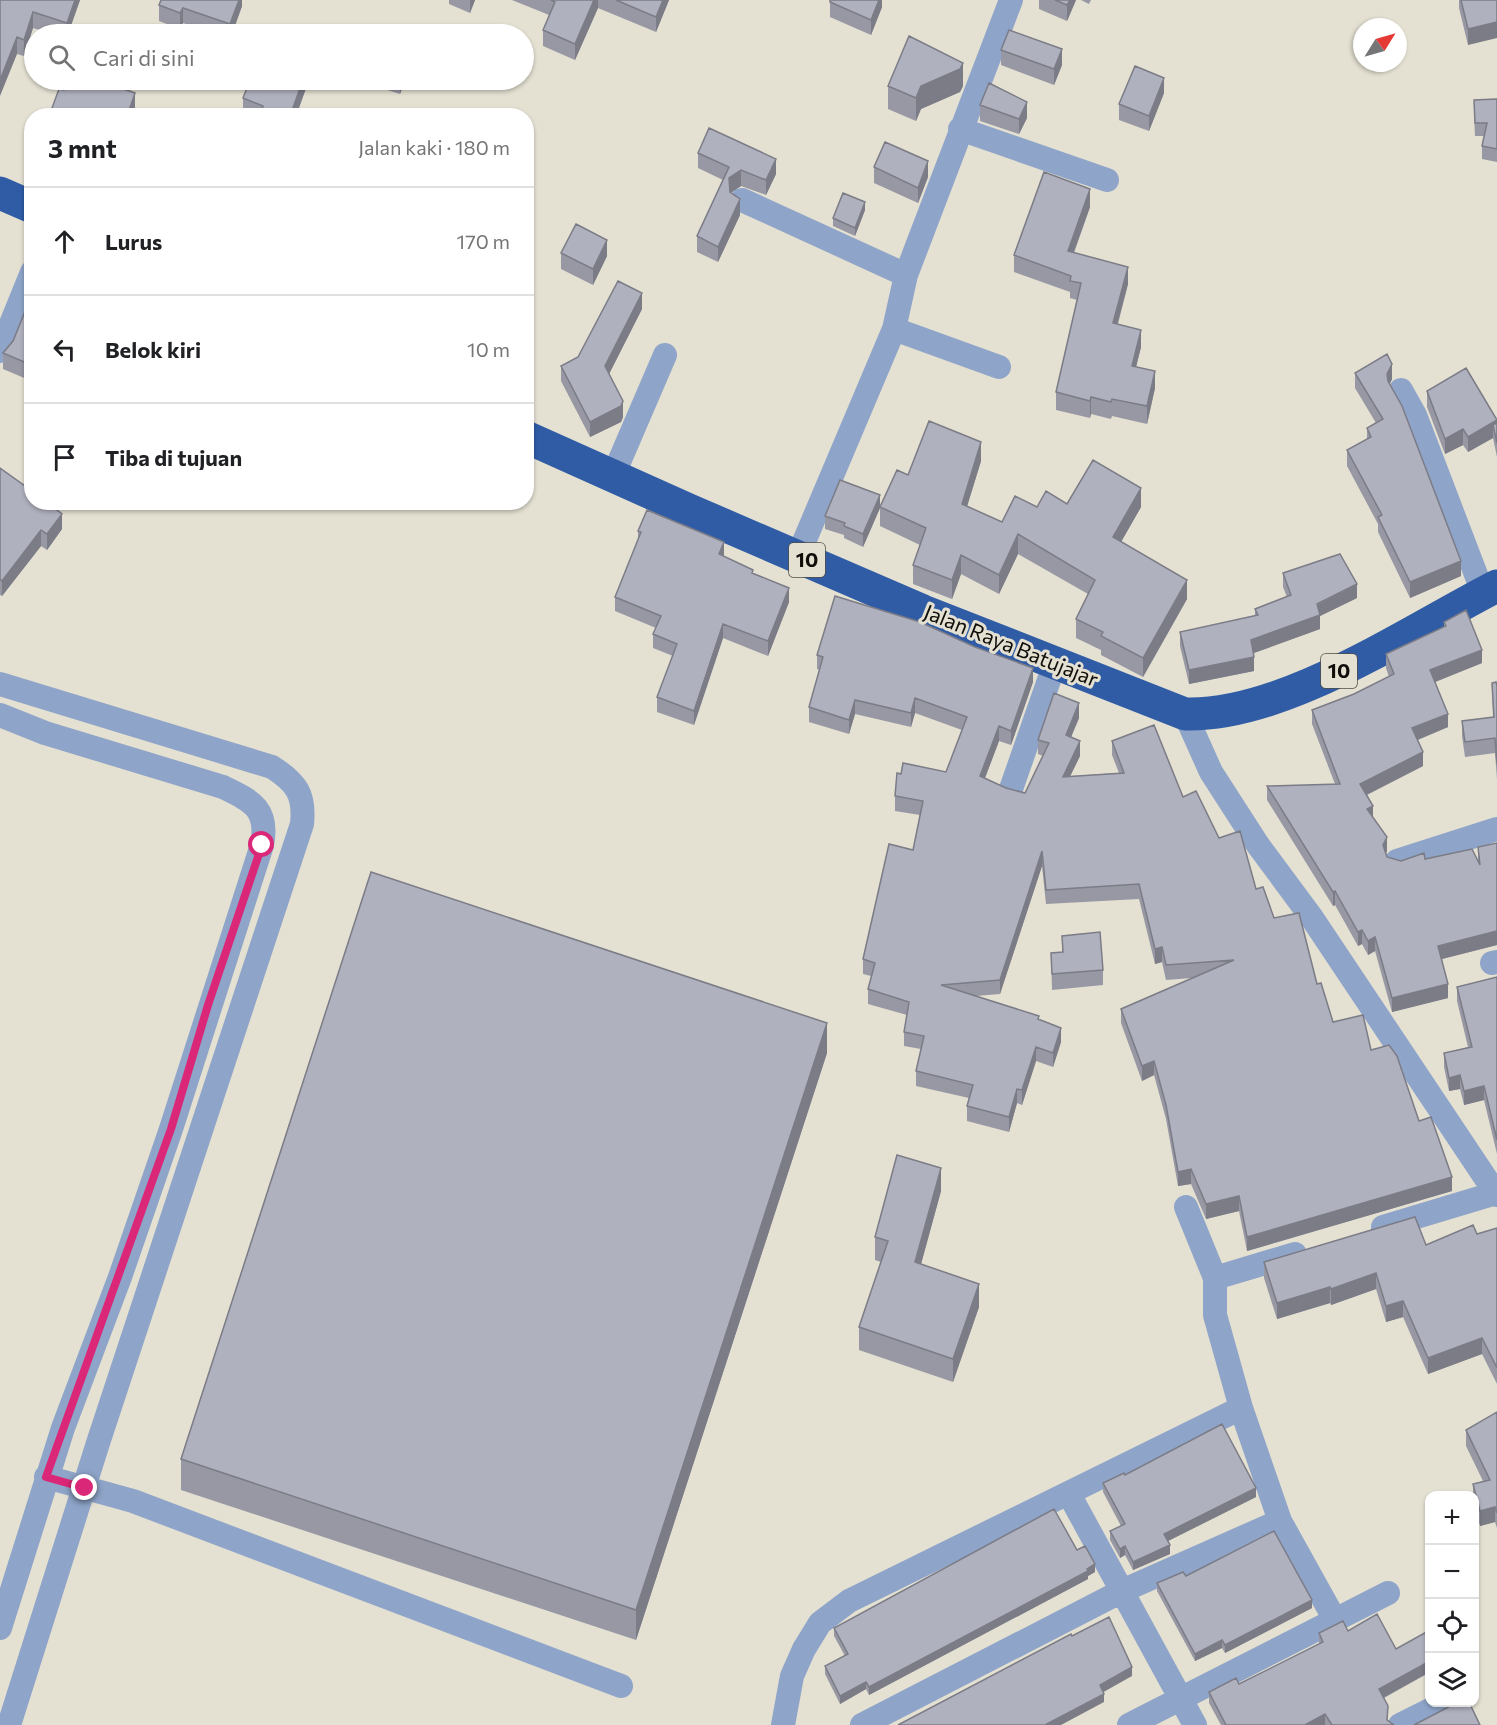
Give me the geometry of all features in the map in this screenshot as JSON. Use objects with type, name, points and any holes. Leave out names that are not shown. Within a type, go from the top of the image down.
[{"type":"highway","points":[[0,193],[24,204]]},
{"type":"highway","name":"Jalan Raya Batujajar","points":[[534,440],[923,611],[1176,712],[1208,715],[1236,710],[1319,681],[1490,589]]},
{"type":"street","points":[[798,556],[894,329],[906,275],[1011,0]]},
{"type":"street","points":[[960,129],[1107,180]]},
{"type":"street","points":[[742,201],[906,275]]},
{"type":"street","points":[[0,351],[24,292]]},
{"type":"street","points":[[894,329],[999,367]]},
{"type":"street","points":[[613,476],[665,355]]},
{"type":"street","points":[[1401,390],[1415,415],[1490,589]]},
{"type":"street","points":[[1011,789],[1055,663]]},
{"type":"street","points":[[0,684],[272,767],[285,776],[304,804],[302,824],[9,1725]]},
{"type":"street","points":[[1176,712],[1252,836],[1312,918],[1496,1194],[1361,1234]]},
{"type":"street","points":[[0,715],[45,733],[223,787],[249,800],[260,812],[266,827],[208,1005],[171,1129],[46,1477],[0,1628]]},
{"type":"street","points":[[1397,861],[1497,829]]},
{"type":"street","points":[[1186,1207],[1215,1278],[1215,1315],[1241,1408],[1280,1521],[1335,1620]]},
{"type":"street","points":[[1215,1278],[1316,1247]]},
{"type":"street","points":[[785,1723],[792,1676],[804,1649],[820,1623],[849,1601],[1241,1408]]},
{"type":"street","points":[[46,1477],[133,1501],[621,1686]]},
{"type":"street","points":[[1069,1494],[1195,1725]]},
{"type":"street","points":[[862,1725],[1122,1591],[1280,1521]]},
{"type":"street","points":[[1129,1725],[1388,1593]]},
{"type":"street","points":[[1400,1725],[1436,1707]]},
{"type":"building","points":[[0,0],[75,0],[67,23],[33,12],[29,24],[24,24],[24,40],[17,37],[0,80]]},
{"type":"building","points":[[161,0],[239,0],[230,24],[183,8],[180,13],[159,5]]},
{"type":"building","points":[[551,0],[594,0],[575,44],[543,30],[555,2]]},
{"type":"building","points":[[616,0],[663,0],[656,17]]},
{"type":"building","points":[[830,0],[879,0],[871,20]]},
{"type":"building","points":[[1055,0],[1070,0],[1067,5]]},
{"type":"building","points":[[1461,0],[1497,0],[1497,22],[1468,29]]},
{"type":"building","points":[[1009,30],[1062,49],[1054,69],[1001,50]]},
{"type":"building","points":[[909,36],[963,63],[960,69],[921,86],[916,98],[888,86]]},
{"type":"building","points":[[1135,66],[1164,78],[1149,116],[1119,104]]},
{"type":"building","points":[[989,83],[1027,102],[1019,119],[980,105]]},
{"type":"building","points":[[59,90],[126,90],[135,93],[130,108],[52,108]]},
{"type":"building","points":[[246,90],[299,90],[293,108],[262,108],[263,106],[243,98]]},
{"type":"building","points":[[1497,99],[1497,149],[1482,146],[1487,123],[1475,123],[1474,100]]},
{"type":"building","points":[[709,128],[776,159],[766,180],[741,170],[729,178],[730,192],[740,199],[718,247],[697,236],[729,167],[698,153]]},
{"type":"building","points":[[885,142],[928,161],[918,188],[874,167]]},
{"type":"building","points":[[1044,172],[1090,189],[1068,251],[1128,267],[1113,323],[1141,330],[1132,366],[1155,371],[1147,406],[1091,397],[1090,401],[1056,392],[1081,283],[1070,281],[1071,276],[1014,255]]},
{"type":"building","points":[[843,193],[865,202],[855,228],[833,218]]},
{"type":"building","points":[[576,224],[607,240],[593,269],[561,253]]},
{"type":"building","points":[[618,281],[642,293],[605,366],[623,401],[621,406],[590,422],[561,366],[578,357]]},
{"type":"building","points":[[24,314],[24,362],[3,353],[13,341]]},
{"type":"building","points":[[1387,354],[1392,364],[1387,374],[1388,381],[1402,406],[1461,561],[1410,582],[1378,517],[1382,515],[1347,450],[1371,437],[1367,428],[1383,419],[1355,373]]},
{"type":"building","points":[[1466,368],[1497,420],[1468,437],[1463,429],[1445,439],[1427,391]]},
{"type":"building","points":[[929,421],[981,442],[962,504],[1002,522],[1015,496],[1037,507],[1046,491],[1067,504],[1093,460],[1141,488],[1113,537],[1187,580],[1143,658],[1101,636],[1103,632],[1076,619],[1095,580],[1018,534],[999,575],[961,555],[952,580],[913,565],[926,528],[880,507],[897,470],[908,475]]},
{"type":"building","points":[[1497,423],[1497,443],[1493,425]]},
{"type":"building","points":[[0,468],[24,485],[24,510],[57,510],[62,514],[47,534],[41,530],[2,581],[0,579]]},
{"type":"building","points":[[840,480],[880,495],[863,534],[844,526],[845,523],[825,516]]},
{"type":"building","points":[[647,510],[724,542],[719,554],[753,570],[752,573],[789,588],[768,641],[723,624],[694,711],[657,697],[677,644],[653,634],[661,616],[615,597],[641,532],[638,531]]},
{"type":"building","points":[[1340,554],[1357,584],[1317,604],[1320,615],[1251,640],[1254,657],[1189,670],[1180,632],[1258,615],[1255,609],[1291,595],[1283,573]]},
{"type":"building","points":[[835,596],[920,622],[975,647],[1033,668],[1011,731],[999,726],[980,776],[1006,788],[1025,793],[1049,743],[1038,740],[1054,693],[1079,703],[1066,735],[1080,741],[1063,777],[1124,773],[1112,741],[1154,725],[1183,797],[1196,791],[1219,838],[1240,831],[1256,889],[1263,887],[1274,918],[1299,913],[1317,984],[1321,983],[1333,1022],[1363,1015],[1371,1050],[1389,1045],[1397,1056],[1419,1121],[1431,1117],[1452,1177],[1247,1237],[1239,1196],[1206,1204],[1191,1169],[1178,1172],[1166,1105],[1154,1061],[1142,1066],[1121,1009],[1234,960],[1166,965],[1162,947],[1155,949],[1139,884],[1046,890],[1042,851],[1000,980],[941,985],[1039,1016],[1038,1019],[1061,1028],[1053,1053],[1036,1047],[1022,1090],[1017,1089],[1009,1117],[967,1106],[973,1085],[916,1071],[924,1036],[904,1032],[909,1002],[868,989],[875,963],[863,959],[889,844],[913,850],[923,801],[895,796],[897,773],[901,774],[903,763],[946,772],[967,717],[915,698],[911,713],[855,700],[849,720],[809,707],[823,657],[817,655]]},
{"type":"building","points":[[1466,610],[1482,650],[1430,670],[1448,714],[1412,728],[1423,752],[1360,784],[1373,806],[1367,809],[1387,837],[1383,845],[1387,857],[1401,861],[1424,853],[1425,859],[1472,849],[1480,865],[1478,847],[1497,843],[1497,931],[1438,946],[1448,984],[1392,998],[1375,937],[1368,941],[1362,930],[1358,932],[1335,891],[1333,892],[1267,786],[1340,784],[1312,710],[1354,694],[1394,674],[1386,654],[1446,626],[1444,622]]},
{"type":"building","points":[[1496,682],[1497,764],[1495,738],[1465,742],[1462,721],[1494,717],[1492,683]]},
{"type":"building","points":[[371,872],[827,1023],[636,1610],[181,1459]]},
{"type":"building","points":[[1100,932],[1103,970],[1052,974],[1051,953],[1063,952],[1062,936]]},
{"type":"building","points":[[1497,977],[1497,1140],[1484,1086],[1464,1091],[1460,1075],[1449,1078],[1444,1053],[1472,1047],[1457,987]]},
{"type":"building","points":[[897,1155],[941,1168],[915,1262],[979,1284],[953,1359],[859,1327],[888,1241],[875,1237]]},
{"type":"building","points":[[1415,1217],[1426,1245],[1473,1225],[1477,1234],[1497,1228],[1497,1368],[1482,1338],[1428,1358],[1403,1301],[1386,1306],[1376,1273],[1331,1289],[1330,1287],[1277,1303],[1264,1262]]},
{"type":"building","points":[[1497,1412],[1497,1513],[1495,1507],[1480,1511],[1479,1491],[1475,1491],[1473,1484],[1490,1480],[1466,1430]]},
{"type":"building","points":[[1222,1424],[1256,1488],[1164,1534],[1170,1545],[1133,1562],[1125,1546],[1120,1549],[1110,1531],[1125,1524],[1103,1483],[1124,1473],[1125,1475]]},
{"type":"building","points":[[1054,1509],[1077,1550],[1085,1546],[1095,1564],[1087,1569],[1088,1571],[869,1687],[866,1682],[840,1696],[825,1666],[848,1654],[834,1628]]},
{"type":"building","points":[[1274,1531],[1312,1600],[1225,1645],[1222,1640],[1195,1654],[1157,1583],[1183,1572],[1186,1576]]},
{"type":"building","points":[[1377,1614],[1396,1649],[1425,1633],[1425,1664],[1379,1689],[1388,1706],[1387,1720],[1394,1725],[1332,1725],[1325,1714],[1305,1725],[1226,1725],[1209,1692],[1236,1678],[1239,1684],[1323,1642],[1319,1633],[1343,1621],[1348,1631]]},
{"type":"building","points":[[1109,1617],[1132,1667],[1100,1685],[1104,1694],[1045,1725],[898,1725],[1071,1634],[1072,1636]]},
{"type":"building","points":[[1448,1707],[1471,1707],[1480,1725],[1414,1725]]},
{"type":"route","points":[[85,1488],[46,1477],[120,1277],[171,1129],[208,1005],[262,845]]}]
